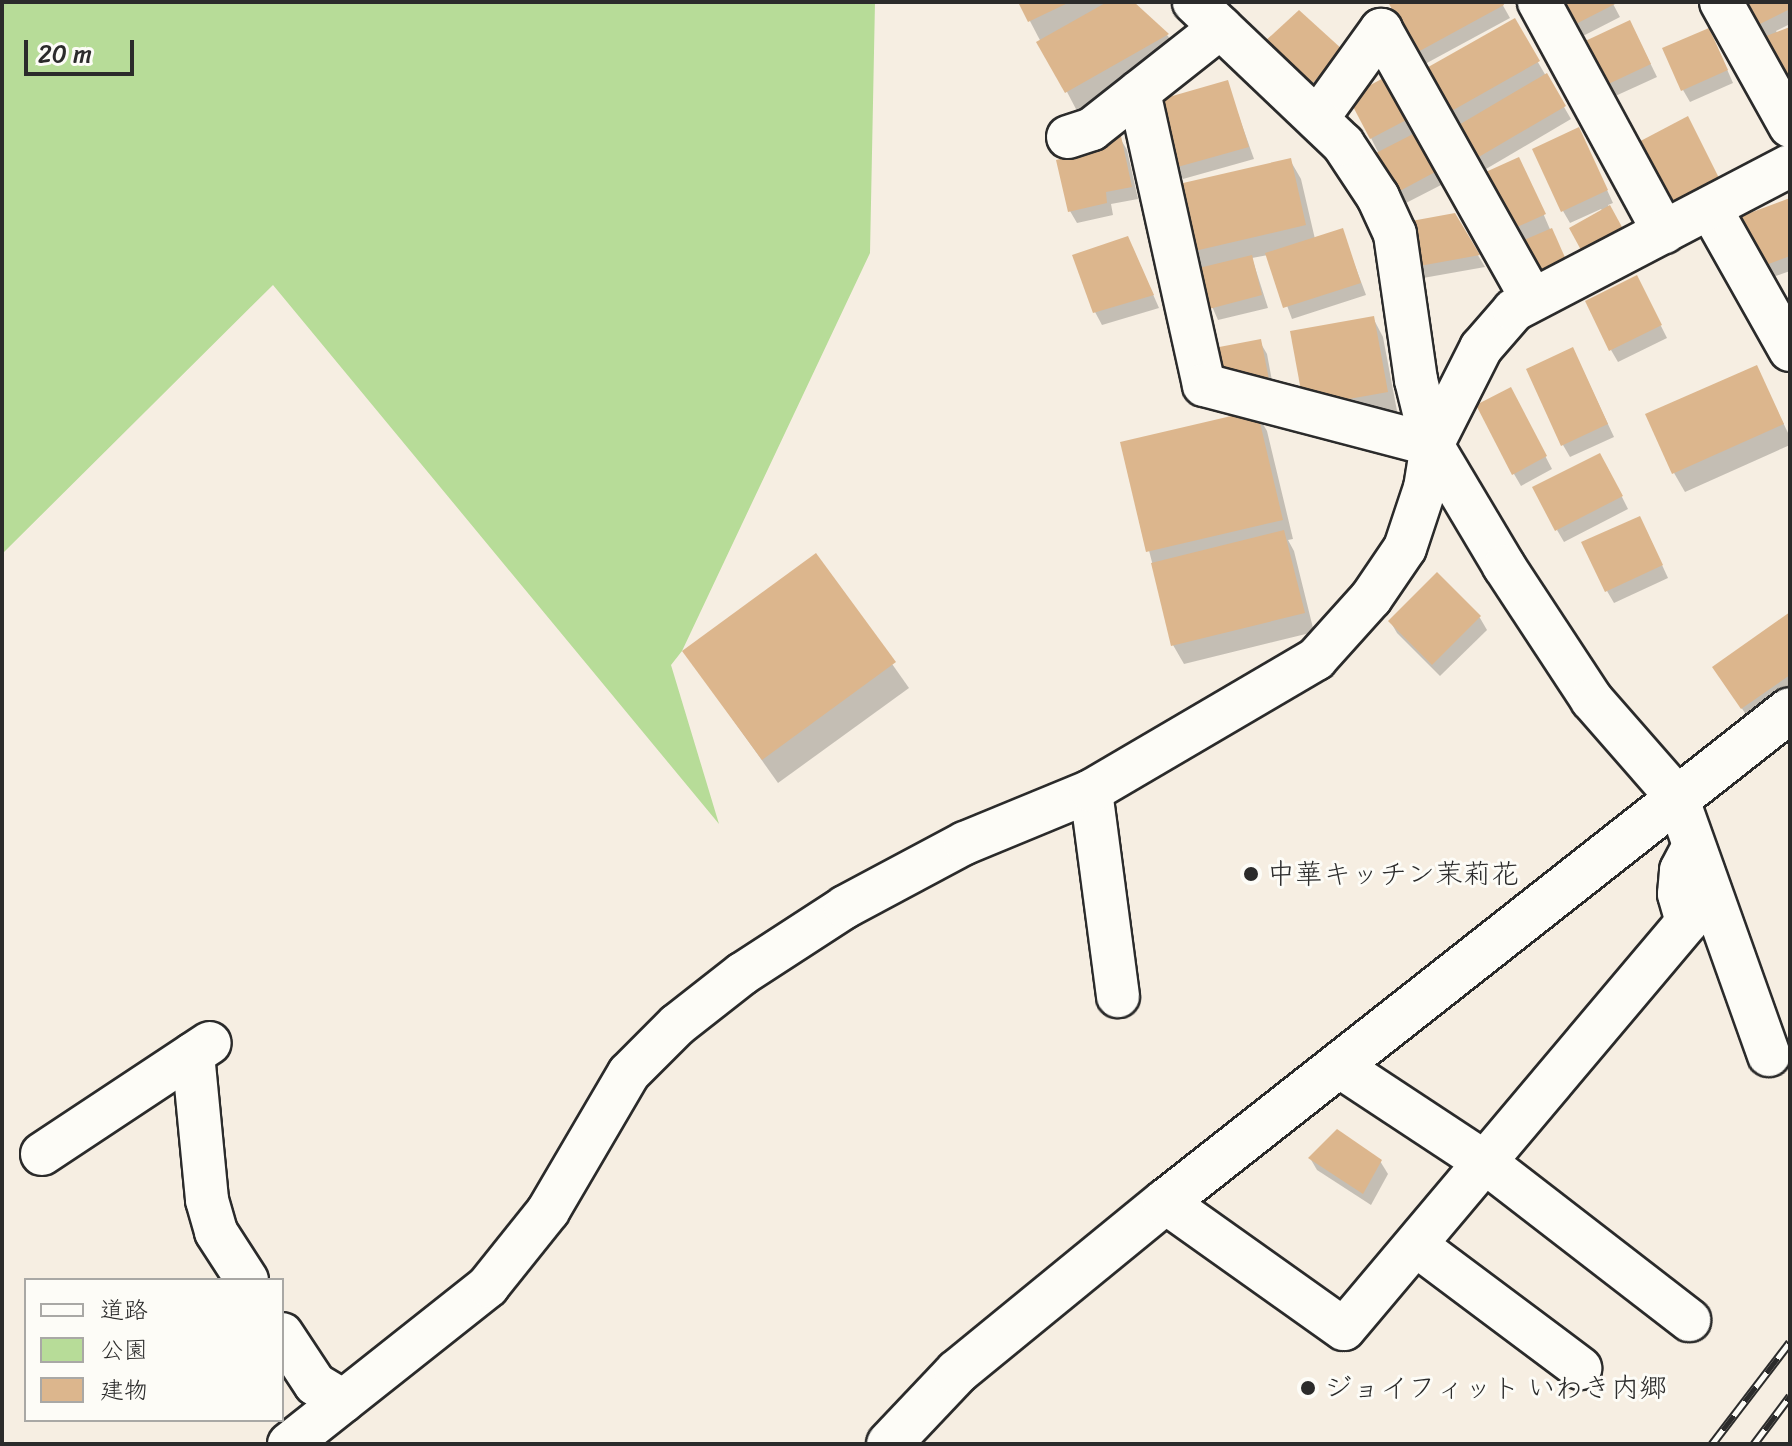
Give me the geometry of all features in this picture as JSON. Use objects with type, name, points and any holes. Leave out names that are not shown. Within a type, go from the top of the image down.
[{"type":"street","points":[[1539,2],[1664,232]]},
{"type":"street","points":[[1721,2],[1790,126]]},
{"type":"street","points":[[1068,137],[1092,129],[1139,92],[1208,14],[1350,154],[1378,197],[1395,234],[1411,346],[1432,445],[1504,566],[1592,700],[1677,797],[1769,1055]]},
{"type":"street","points":[[1374,16],[1532,299]]},
{"type":"street","points":[[1317,119],[1374,16]]},
{"type":"street","points":[[1139,92],[1204,385],[1432,445]]},
{"type":"street","points":[[289,1444],[488,1286],[548,1211],[629,1073],[677,1025],[742,974],[845,907],[965,843],[1091,791],[1316,659],[1371,598],[1405,548],[1425,488],[1432,445],[1481,348],[1514,310],[1790,166]]},
{"type":"street","points":[[1710,208],[1790,350]]},
{"type":"street","points":[[1411,346],[1430,359],[1446,363],[1461,361],[1481,348]]},
{"type":"street","points":[[889,1444],[957,1372],[1165,1202],[1790,710]]},
{"type":"street","points":[[1091,791],[1118,996]]},
{"type":"street","points":[[1165,1202],[1344,1329],[1687,922],[1679,894],[1681,870],[1694,846]]},
{"type":"street","points":[[42,1154],[201,1048],[207,1200],[216,1232],[246,1278]]},
{"type":"street","points":[[1339,1066],[1486,1163],[1689,1320]]},
{"type":"street","points":[[1417,1246],[1580,1368]]},
{"type":"street","points":[[284,1337],[315,1384],[343,1401]]},
{"type":"green space","points":[[2,2],[875,2],[870,253],[682,651],[671,665],[719,824],[273,285],[2,554]]},
{"type":"building","points":[[1018,2],[1070,2],[1028,22]]},
{"type":"building","points":[[1107,2],[1134,2],[1169,34],[1065,93],[1036,42]]},
{"type":"building","points":[[1388,2],[1503,2],[1504,5],[1416,53]]},
{"type":"building","points":[[1560,2],[1613,2],[1615,4],[1572,26]]},
{"type":"building","points":[[1725,2],[1790,2],[1790,9],[1742,33]]},
{"type":"building","points":[[1299,10],[1343,50],[1309,87],[1262,44]]},
{"type":"building","points":[[1515,18],[1540,61],[1448,113],[1423,70]]},
{"type":"building","points":[[1630,20],[1651,64],[1602,87],[1581,43]]},
{"type":"building","points":[[1790,27],[1790,75],[1777,80],[1761,38]]},
{"type":"building","points":[[1709,28],[1728,70],[1681,91],[1662,48]]},
{"type":"building","points":[[1547,73],[1566,106],[1477,158],[1457,126]]},
{"type":"building","points":[[1389,75],[1412,117],[1370,139],[1348,97]]},
{"type":"building","points":[[1228,80],[1249,147],[1174,168],[1155,101]]},
{"type":"building","points":[[1688,116],[1721,182],[1664,210],[1631,146]]},
{"type":"building","points":[[1579,127],[1608,190],[1561,212],[1532,149]]},
{"type":"building","points":[[1417,132],[1437,171],[1396,193],[1376,153]]},
{"type":"building","points":[[1121,136],[1132,187],[1106,192],[1107,203],[1068,212],[1056,160],[1080,154],[1078,145]]},
{"type":"building","points":[[1519,157],[1546,214],[1506,232],[1479,175]]},
{"type":"building","points":[[1291,158],[1306,225],[1186,253],[1170,186]]},
{"type":"building","points":[[1790,198],[1790,256],[1758,268],[1739,217]]},
{"type":"building","points":[[1610,205],[1628,238],[1587,261],[1569,228]]},
{"type":"building","points":[[1455,213],[1480,255],[1414,267],[1406,222]]},
{"type":"building","points":[[1343,228],[1361,283],[1283,308],[1265,253]]},
{"type":"building","points":[[1552,228],[1571,271],[1529,289],[1510,246]]},
{"type":"building","points":[[1128,236],[1154,295],[1093,313],[1072,255]]},
{"type":"building","points":[[1252,255],[1262,295],[1209,309],[1199,268]]},
{"type":"building","points":[[1637,275],[1662,325],[1609,351],[1585,301]]},
{"type":"building","points":[[1374,316],[1388,392],[1304,407],[1290,331]]},
{"type":"building","points":[[1261,339],[1271,390],[1224,399],[1214,348]]},
{"type":"building","points":[[1573,347],[1608,424],[1561,446],[1526,369]]},
{"type":"building","points":[[1757,365],[1784,424],[1672,474],[1645,414]]},
{"type":"building","points":[[1511,387],[1547,456],[1512,475],[1476,405]]},
{"type":"building","points":[[1257,410],[1283,520],[1146,552],[1120,442]]},
{"type":"building","points":[[1600,453],[1623,496],[1555,531],[1532,487]]},
{"type":"building","points":[[1640,516],[1663,565],[1605,592],[1581,542]]},
{"type":"building","points":[[1284,530],[1305,613],[1171,646],[1151,563]]},
{"type":"building","points":[[816,553],[896,662],[762,760],[682,651]]},
{"type":"building","points":[[1437,572],[1481,616],[1432,665],[1388,621]]},
{"type":"building","points":[[1790,612],[1790,675],[1741,709],[1712,667]]},
{"type":"building","points":[[1337,1129],[1382,1160],[1363,1194],[1308,1158]]},
{"type":"railway","points":[[1712,1444],[1790,1342]]},
{"type":"railway","points":[[1754,1444],[1790,1396]]},
{"type":"place","name":"中華キッチン茉莉花","points":[[1251,874]]},
{"type":"place","name":"ジョイフィット いわき内郷","points":[[1308,1388]]}]
